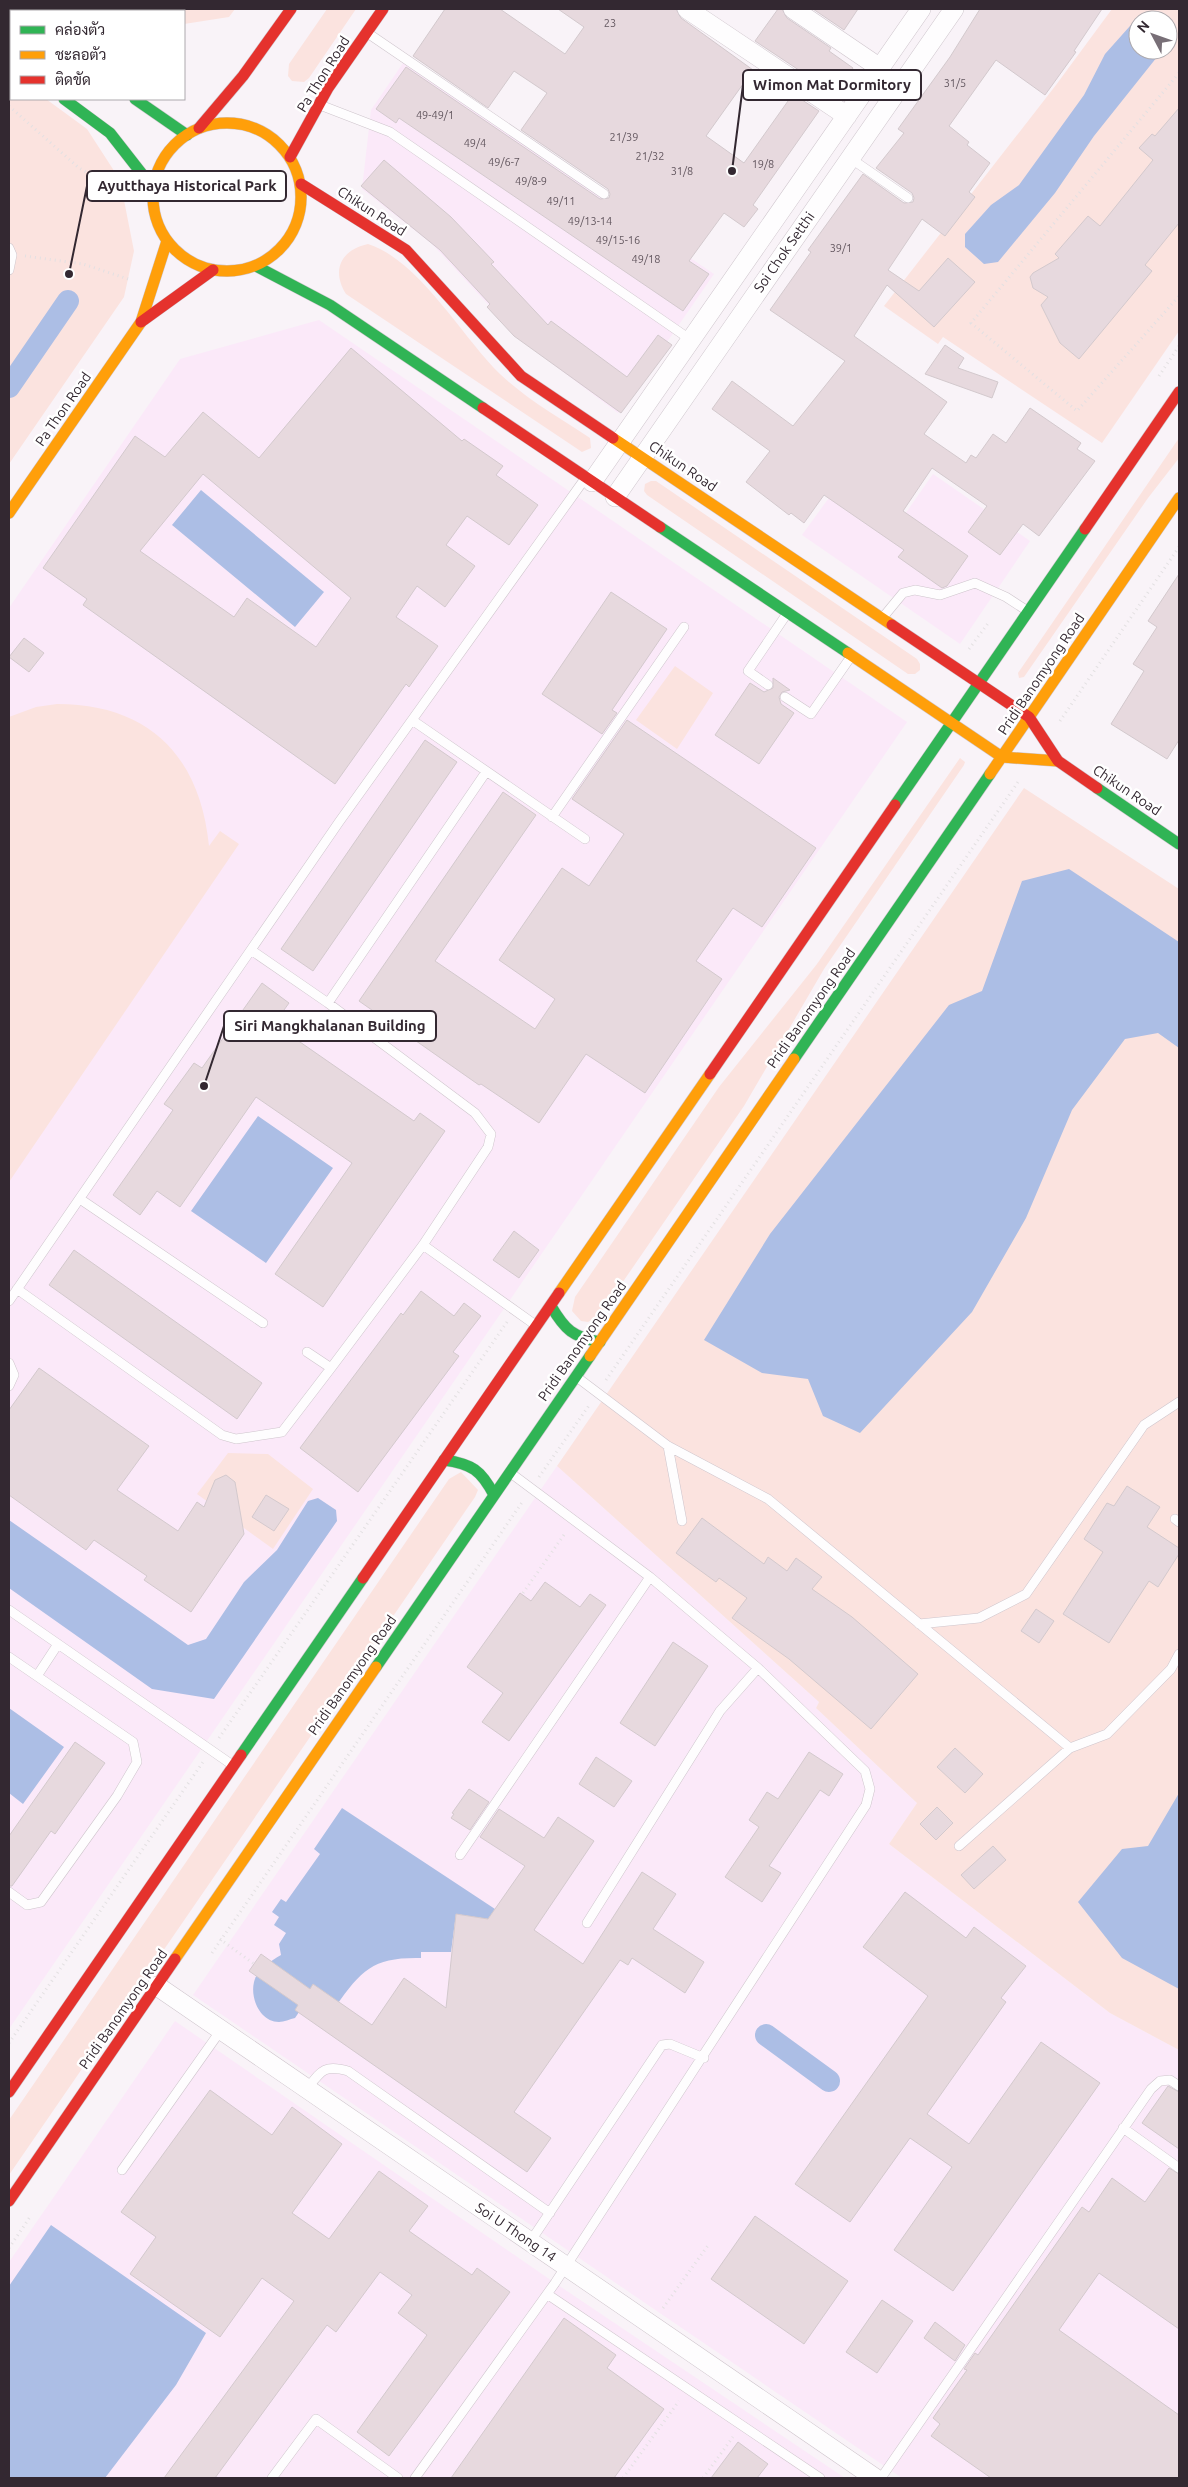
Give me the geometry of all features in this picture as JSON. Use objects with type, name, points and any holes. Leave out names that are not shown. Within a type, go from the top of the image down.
[{"type":"main road","points":[[199,128],[249,68],[291,9]]},
{"type":"main road","name":"Pa Thon Road","points":[[290,157],[328,88],[383,9]]},
{"type":"main road","points":[[65,100],[110,133],[153,188]]},
{"type":"main road","points":[[136,100],[187,134]]},
{"type":"main road","points":[[224,123],[250,126],[273,138],[290,157],[300,184],[300,212],[289,239],[280,250],[256,266],[235,271],[213,270],[182,257],[167,241],[156,221],[153,188],[165,157],[187,134],[199,128],[224,123]]},
{"type":"main road","name":"Chikun Road","points":[[300,184],[406,250],[521,376],[1029,717],[1058,760],[1179,844]]},
{"type":"main road","name":"Pa Thon Road","points":[[9,513],[141,322],[167,241]]},
{"type":"main road","points":[[256,266],[330,305],[1002,757],[1058,760]]},
{"type":"main road","name":"Pa Thon Road","points":[[141,322],[213,270]]},
{"type":"main road","points":[[9,2092],[1179,392]]},
{"type":"main road","name":"Pridi Banomyong Road","points":[[9,2201],[1179,498]]},
{"type":"main road","points":[[551,1306],[563,1327],[579,1339],[600,1342]]},
{"type":"main road","points":[[444,1460],[468,1464],[484,1476],[494,1495]]},
{"type":"street","points":[[687,9],[846,116]]},
{"type":"street","points":[[793,9],[880,68]]},
{"type":"street","name":"Soi Chok Setthi","points":[[589,480],[691,340],[922,9]]},
{"type":"street","name":"Soi Chok Setthi","points":[[614,496],[954,9]]},
{"type":"street","name":"Soi U Thong 14","points":[[157,1986],[875,2478]]},
{"type":"lane","points":[[367,32],[604,194]]},
{"type":"lane","points":[[320,105],[390,132],[691,340]]},
{"type":"lane","points":[[850,158],[908,198]]},
{"type":"lane","points":[[9,270],[11,251]]},
{"type":"lane","points":[[9,1302],[412,720],[589,480]]},
{"type":"lane","points":[[882,618],[903,593],[915,590],[940,595],[975,583],[1006,597],[1028,611]]},
{"type":"lane","points":[[768,685],[748,671],[787,613]]},
{"type":"lane","points":[[552,817],[684,627]]},
{"type":"lane","points":[[785,696],[811,714],[851,656]]},
{"type":"lane","points":[[412,720],[585,839]]},
{"type":"lane","points":[[328,1003],[486,772]]},
{"type":"lane","points":[[17,1289],[222,1435],[236,1439],[282,1432],[422,1245],[488,1147],[491,1134],[475,1113],[328,1003],[251,950]]},
{"type":"lane","points":[[80,1198],[263,1323]]},
{"type":"lane","points":[[422,1245],[537,1326]]},
{"type":"lane","points":[[307,1352],[331,1368]]},
{"type":"lane","points":[[9,1363],[14,1375],[9,1386]]},
{"type":"lane","points":[[576,1377],[668,1446],[768,1499],[1070,1748]]},
{"type":"lane","points":[[919,1624],[979,1618],[1026,1594],[1144,1425],[1179,1402]]},
{"type":"lane","points":[[668,1446],[682,1521]]},
{"type":"lane","points":[[415,2478],[547,2294],[704,2058],[866,1805],[870,1788],[864,1771],[758,1668],[650,1577],[510,1473]]},
{"type":"lane","points":[[460,1854],[650,1577]]},
{"type":"lane","points":[[9,1610],[234,1766]]},
{"type":"lane","points":[[37,1676],[58,1644]]},
{"type":"lane","points":[[959,1846],[1070,1748],[1107,1734],[1171,1669],[1179,1654]]},
{"type":"lane","points":[[9,1657],[133,1742],[137,1762],[117,1796],[41,1902],[27,1905],[9,1892]]},
{"type":"lane","points":[[587,1922],[720,1711],[758,1668]]},
{"type":"lane","points":[[122,2170],[221,2030]]},
{"type":"lane","points":[[530,2242],[662,2045],[670,2044],[704,2058]]},
{"type":"lane","points":[[306,2089],[321,2070],[334,2067],[348,2071],[550,2214]]},
{"type":"lane","points":[[881,2478],[1151,2089],[1160,2081],[1170,2080],[1179,2086]]},
{"type":"lane","points":[[1123,2128],[1179,2168]]},
{"type":"lane","points":[[547,2294],[820,2478]]},
{"type":"lane","points":[[272,2478],[316,2419],[398,2478]]},
{"type":"path","points":[[1179,74],[971,323],[1077,410],[1179,296]]},
{"type":"path","points":[[9,106],[79,168],[154,210]]},
{"type":"path","points":[[11,251],[83,264],[153,288]]},
{"type":"path","points":[[1046,742],[1179,547]]},
{"type":"path","points":[[210,1955],[1034,759]]},
{"type":"path","points":[[523,1593],[574,1520]]},
{"type":"path","points":[[199,1925],[254,1964]]},
{"type":"path","points":[[9,2248],[31,2215]]},
{"type":"path","points":[[650,2324],[709,2244]]},
{"type":"path","points":[[622,2478],[688,2388]]},
{"type":"path","points":[[703,2478],[742,2424]]},
{"type":"shaded area","points":[[127,9],[235,9],[229,17],[185,24],[185,10]]},
{"type":"shaded area","points":[[327,9],[356,9],[309,78],[304,82],[292,81],[288,76],[289,64]]},
{"type":"shaded area","points":[[1112,9],[1179,9],[1179,331],[1102,443],[943,337],[938,344],[884,306],[1056,85]]},
{"type":"shaded area","points":[[403,63],[714,274],[618,413],[523,342],[432,244],[362,189],[371,110]]},
{"type":"shaded area","points":[[9,70],[10,100],[47,100],[87,129],[120,180],[134,251],[124,297],[9,464]]},
{"type":"shaded area","points":[[368,244],[387,253],[405,266],[439,301],[500,374],[532,400],[590,438],[591,448],[582,452],[346,294],[339,277],[341,262],[351,251]]},
{"type":"shaded area","points":[[319,320],[907,722],[9,2029],[9,608],[180,359]]},
{"type":"shaded area","points":[[1179,438],[1179,458],[1148,498],[1024,677],[1019,678],[1018,673]]},
{"type":"shaded area","points":[[933,474],[1030,541],[960,644],[802,535],[844,477],[903,517]]},
{"type":"shaded area","points":[[656,481],[917,659],[920,664],[920,670],[915,674],[908,674],[647,495],[644,491],[645,484]]},
{"type":"shaded area","points":[[675,666],[713,693],[677,749],[636,720]]},
{"type":"shaded area","points":[[57,704],[90,706],[118,714],[143,725],[164,741],[181,762],[194,786],[204,814],[209,846],[220,831],[239,844],[9,1182],[9,717],[36,707]]},
{"type":"shaded area","points":[[960,758],[965,762],[964,765],[824,969],[744,1106],[600,1315],[588,1322],[581,1321],[572,1311],[575,1297],[719,1087],[817,964]]},
{"type":"shaded area","points":[[1024,788],[1179,889],[1179,2050],[1110,2013],[889,1844],[917,1803],[816,1708],[819,1702],[557,1466]]},
{"type":"shaded area","points":[[228,1453],[268,1454],[313,1489],[273,1549],[197,1494]]},
{"type":"shaded area","points":[[557,1466],[819,1702],[816,1708],[917,1803],[889,1844],[1110,2013],[1179,2050],[1179,2478],[902,2478],[193,1995]]},
{"type":"shaded area","points":[[461,1472],[478,1490],[475,1497],[9,2175],[9,2120],[449,1479]]},
{"type":"shaded area","points":[[175,2021],[555,2283],[845,2478],[9,2478],[9,2262]]},
{"type":"water","points":[[1128,28],[1128,60],[1155,60],[1094,136],[1055,193],[998,262],[984,264],[965,247],[965,234],[991,205],[1019,185],[1084,95],[1105,54]]},
{"type":"water","points":[[201,490],[324,592],[295,627],[172,525]]},
{"type":"water","points":[[1069,869],[1179,942],[1179,1048],[1158,1033],[1125,1039],[1072,1110],[1026,1218],[972,1312],[860,1433],[823,1416],[808,1379],[762,1373],[704,1340],[770,1234],[949,1005],[982,991],[1022,881]]},
{"type":"water","points":[[258,1116],[333,1168],[266,1263],[191,1211]]},
{"type":"water","points":[[318,1498],[336,1510],[337,1521],[214,1699],[152,1689],[9,1588],[9,1520],[188,1645],[206,1639],[244,1582],[277,1550],[308,1501]]},
{"type":"water","points":[[9,1708],[64,1747],[23,1804],[9,1793]]},
{"type":"water","points":[[1179,1793],[1179,1989],[1122,1958],[1078,1902],[1122,1849],[1148,1846]]},
{"type":"water","points":[[342,1808],[495,1909],[488,1919],[456,1914],[451,1952],[421,1952],[421,1958],[405,1958],[380,1963],[362,1974],[336,2006],[314,1990],[295,2018],[281,2022],[272,2021],[262,2014],[258,2008],[253,1988],[256,1977],[261,1969],[281,1955],[279,1944],[286,1933],[274,1925],[279,1917],[272,1912],[281,1899],[286,1902],[320,1854],[314,1849]]},
{"type":"water","points":[[51,2225],[206,2333],[176,2385],[105,2478],[9,2478],[9,2286]]},
{"type":"building","points":[[445,9],[500,9],[565,54],[584,27],[558,9],[676,9],[681,18],[753,70],[706,136],[744,163],[793,94],[819,111],[753,205],[758,209],[744,227],[724,213],[689,261],[709,274],[683,311],[399,118],[396,123],[376,109],[406,67],[600,199],[609,198],[608,189],[521,130],[547,93],[514,71],[488,108],[413,56]]},
{"type":"building","points":[[778,9],[782,9],[787,18],[831,48],[829,51],[853,68],[835,94],[755,41]]},
{"type":"building","points":[[813,9],[858,9],[844,30]]},
{"type":"building","points":[[980,9],[1102,9],[1074,51],[1076,52],[1045,95],[996,60],[949,126],[969,142],[967,145],[990,163],[969,192],[975,197],[945,236],[922,219],[888,270],[919,291],[948,258],[975,282],[934,327],[887,285],[854,336],[947,402],[924,434],[966,463],[971,455],[976,458],[993,434],[1006,443],[1030,408],[1081,443],[1077,449],[1095,461],[1039,536],[1023,524],[1000,555],[968,532],[987,506],[932,468],[903,511],[968,556],[947,586],[942,588],[898,557],[904,550],[824,495],[804,523],[791,513],[789,515],[746,482],[770,451],[712,409],[732,381],[793,426],[845,361],[770,310],[811,252],[808,250],[863,174],[904,203],[913,202],[912,193],[876,168],[904,133],[898,129],[950,57]]},
{"type":"building","points":[[1179,108],[1179,223],[1145,265],[1152,271],[1079,359],[1060,343],[1041,305],[1048,297],[1033,288],[1030,277],[1033,273],[1059,258],[1055,254],[1088,216],[1100,226],[1153,160],[1139,148],[1152,134],[1155,136]]},
{"type":"building","points":[[384,160],[451,217],[494,262],[491,264],[548,325],[551,321],[627,377],[658,335],[672,345],[621,413],[514,336],[487,307],[490,304],[440,250],[361,186]]},
{"type":"building","points":[[945,345],[964,358],[958,368],[998,382],[992,398],[925,374]]},
{"type":"building","points":[[351,348],[462,441],[464,439],[503,466],[496,475],[538,505],[509,545],[467,516],[446,545],[475,566],[445,607],[417,586],[396,617],[438,646],[409,687],[406,684],[335,784],[83,605],[87,599],[43,568],[135,436],[165,457],[203,412],[259,458]],"holes":[[[203,474],[351,598],[316,647],[247,598],[234,617],[140,551]]]},
{"type":"building","points":[[1179,574],[1179,740],[1167,759],[1111,724],[1144,671],[1133,664],[1157,627],[1148,621]]},
{"type":"building","points":[[611,592],[667,629],[612,710],[617,713],[602,734],[542,694]]},
{"type":"building","points":[[24,638],[44,653],[29,672],[9,657]]},
{"type":"building","points":[[773,678],[790,690],[782,692],[779,697],[781,704],[794,713],[759,764],[715,735],[750,683],[764,692],[773,688]]},
{"type":"building","points":[[627,720],[816,848],[762,927],[733,908],[696,961],[722,979],[645,1093],[586,1054],[539,1123],[481,1084],[479,1085],[359,1001],[503,792],[536,815],[435,961],[535,1029],[555,999],[499,960],[562,868],[589,886],[624,834],[572,799]]},
{"type":"building","points":[[425,740],[457,762],[313,971],[281,949]]},
{"type":"building","points":[[262,983],[289,1003],[274,1024],[414,1121],[420,1113],[445,1131],[323,1307],[275,1274],[352,1163],[256,1097],[180,1207],[157,1191],[140,1215],[113,1195],[173,1110],[164,1104],[194,1063],[202,1068]]},
{"type":"building","points":[[514,1231],[539,1250],[519,1278],[493,1260]]},
{"type":"building","points":[[74,1250],[262,1383],[237,1419],[49,1285]]},
{"type":"building","points":[[421,1291],[454,1316],[464,1303],[481,1316],[453,1352],[459,1356],[358,1492],[300,1448],[401,1313],[403,1315]]},
{"type":"building","points":[[39,1368],[149,1446],[117,1490],[178,1531],[197,1502],[204,1507],[215,1480],[226,1475],[235,1482],[244,1534],[191,1612],[144,1580],[147,1576],[94,1540],[86,1550],[9,1495],[9,1410]]},
{"type":"building","points":[[1127,1486],[1160,1507],[1147,1527],[1179,1548],[1179,1554],[1158,1587],[1149,1581],[1109,1643],[1063,1614],[1103,1552],[1084,1539],[1107,1503],[1114,1506]]},
{"type":"building","points":[[266,1495],[289,1509],[274,1531],[252,1517]]},
{"type":"building","points":[[702,1518],[764,1564],[768,1557],[787,1571],[796,1558],[822,1577],[812,1589],[852,1617],[918,1674],[871,1729],[789,1659],[732,1618],[747,1598],[719,1578],[716,1582],[676,1553]]},
{"type":"building","points":[[545,1582],[580,1607],[590,1594],[606,1605],[509,1741],[482,1722],[503,1693],[467,1667],[520,1593],[531,1601]]},
{"type":"building","points":[[1036,1609],[1054,1621],[1039,1643],[1021,1631]]},
{"type":"building","points":[[673,1642],[708,1666],[655,1746],[620,1723]]},
{"type":"building","points":[[75,1742],[105,1763],[55,1834],[51,1831],[12,1886],[9,1886],[9,1836]]},
{"type":"building","points":[[955,1748],[983,1774],[965,1793],[937,1767]]},
{"type":"building","points":[[809,1752],[843,1774],[829,1796],[820,1790],[769,1866],[781,1873],[762,1902],[725,1877],[759,1827],[749,1820],[767,1792],[778,1799]]},
{"type":"building","points":[[596,1757],[632,1781],[614,1807],[579,1784]]},
{"type":"building","points":[[469,1789],[489,1802],[470,1830],[451,1818],[454,1814],[452,1813]]},
{"type":"building","points":[[937,1807],[953,1823],[936,1840],[920,1824]]},
{"type":"building","points":[[499,1809],[544,1838],[558,1817],[594,1841],[534,1930],[583,1964],[642,1872],[676,1894],[653,1929],[704,1962],[685,1993],[632,1958],[628,1965],[620,1960],[514,2112],[551,2138],[527,2172],[295,2010],[298,2005],[249,1971],[261,1954],[310,1989],[313,1984],[372,2025],[404,1978],[446,2008],[456,1914],[488,1919],[525,1866],[480,1837]]},
{"type":"building","points":[[993,1846],[1006,1860],[974,1889],[961,1875]]},
{"type":"building","points":[[905,1892],[966,1938],[974,1927],[1026,1966],[1001,1998],[1006,2002],[927,2114],[969,2144],[1041,2042],[1100,2083],[953,2291],[894,2250],[952,2167],[910,2138],[850,2222],[795,2184],[928,1996],[863,1947]]},
{"type":"building","points":[[1168,2086],[1179,2092],[1179,2149],[1142,2123]]},
{"type":"building","points":[[210,2090],[272,2135],[292,2107],[342,2144],[292,2213],[329,2239],[379,2171],[428,2206],[409,2231],[472,2275],[477,2268],[510,2292],[389,2456],[357,2432],[427,2335],[398,2313],[412,2295],[380,2272],[336,2332],[327,2325],[215,2478],[164,2478],[294,2301],[262,2278],[220,2337],[130,2274],[156,2237],[121,2212]]},
{"type":"building","points":[[1169,2168],[1179,2174],[1179,2329],[1099,2273],[1059,2330],[1179,2415],[1179,2478],[991,2478],[931,2436],[940,2424],[933,2418],[967,2370],[964,2369],[975,2353],[978,2355],[1082,2207],[1089,2212],[1112,2178],[1145,2202]]},
{"type":"building","points":[[755,2216],[848,2281],[804,2344],[711,2279]]},
{"type":"building","points":[[882,2300],[913,2321],[877,2373],[846,2352]]},
{"type":"building","points":[[564,2318],[616,2355],[607,2368],[664,2409],[614,2478],[451,2478]]},
{"type":"building","points":[[935,2322],[965,2345],[955,2361],[924,2338]]},
{"type":"building","points":[[738,2442],[768,2464],[757,2478],[711,2478]]},
{"type":"waterway","points":[[9,387],[68,301]]},
{"type":"waterway","points":[[766,2035],[829,2081]]},
{"type":"traffic: fast","points":[[65,100],[110,133],[153,188]]},
{"type":"traffic: fast","points":[[136,100],[187,135]]},
{"type":"traffic: fast","points":[[256,266],[330,305],[483,408]]},
{"type":"traffic: fast","points":[[660,527],[848,653]]},
{"type":"traffic: fast","points":[[895,805],[1085,529]]},
{"type":"traffic: fast","points":[[794,1059],[990,774]]},
{"type":"traffic: fast","points":[[1097,788],[1179,844]]},
{"type":"traffic: fast","points":[[551,1306],[566,1327],[576,1335],[600,1342]]},
{"type":"traffic: fast","points":[[376,1667],[590,1356]]},
{"type":"traffic: fast","points":[[444,1460],[469,1466],[475,1470],[485,1480],[494,1495]]},
{"type":"traffic: fast","points":[[241,1755],[363,1578]]},
{"type":"traffic: slow","points":[[227,123],[242,124],[255,128],[280,144],[296,169],[300,182],[301,197],[300,212],[296,225],[280,250],[255,266],[242,270],[227,271],[212,270],[199,266],[174,250],[158,225],[154,212],[153,197],[154,182],[158,169],[174,144],[199,128],[212,124],[227,123]]},
{"type":"traffic: slow","points":[[9,513],[141,322],[167,241]]},
{"type":"traffic: slow","points":[[613,438],[892,625]]},
{"type":"traffic: slow","points":[[990,774],[1179,498]]},
{"type":"traffic: slow","points":[[848,653],[1002,757],[1058,761]]},
{"type":"traffic: slow","points":[[590,1356],[794,1059]]},
{"type":"traffic: slow","points":[[559,1293],[710,1074]]},
{"type":"traffic: slow","points":[[175,1959],[376,1667]]},
{"type":"traffic: jam","points":[[199,128],[243,76],[291,9]]},
{"type":"traffic: jam","points":[[290,157],[328,88],[383,9]]},
{"type":"traffic: jam","points":[[301,184],[406,250],[521,376],[613,438]]},
{"type":"traffic: jam","points":[[141,322],[213,270]]},
{"type":"traffic: jam","points":[[1085,529],[1179,392]]},
{"type":"traffic: jam","points":[[483,408],[660,527]]},
{"type":"traffic: jam","points":[[892,625],[1029,717],[1058,761],[1097,788]]},
{"type":"traffic: jam","points":[[710,1074],[895,805]]},
{"type":"traffic: jam","points":[[363,1578],[559,1293]]},
{"type":"traffic: jam","points":[[9,2092],[241,1755]]},
{"type":"traffic: jam","points":[[9,2201],[175,1959]]},
{"type":"place","name":"Wimon Mat Dormitory","points":[[732,171]]},
{"type":"place","name":"Ayutthaya Historical Park","points":[[69,274]]},
{"type":"place","name":"Siri Mangkhalanan Building","points":[[204,1086]]}]
